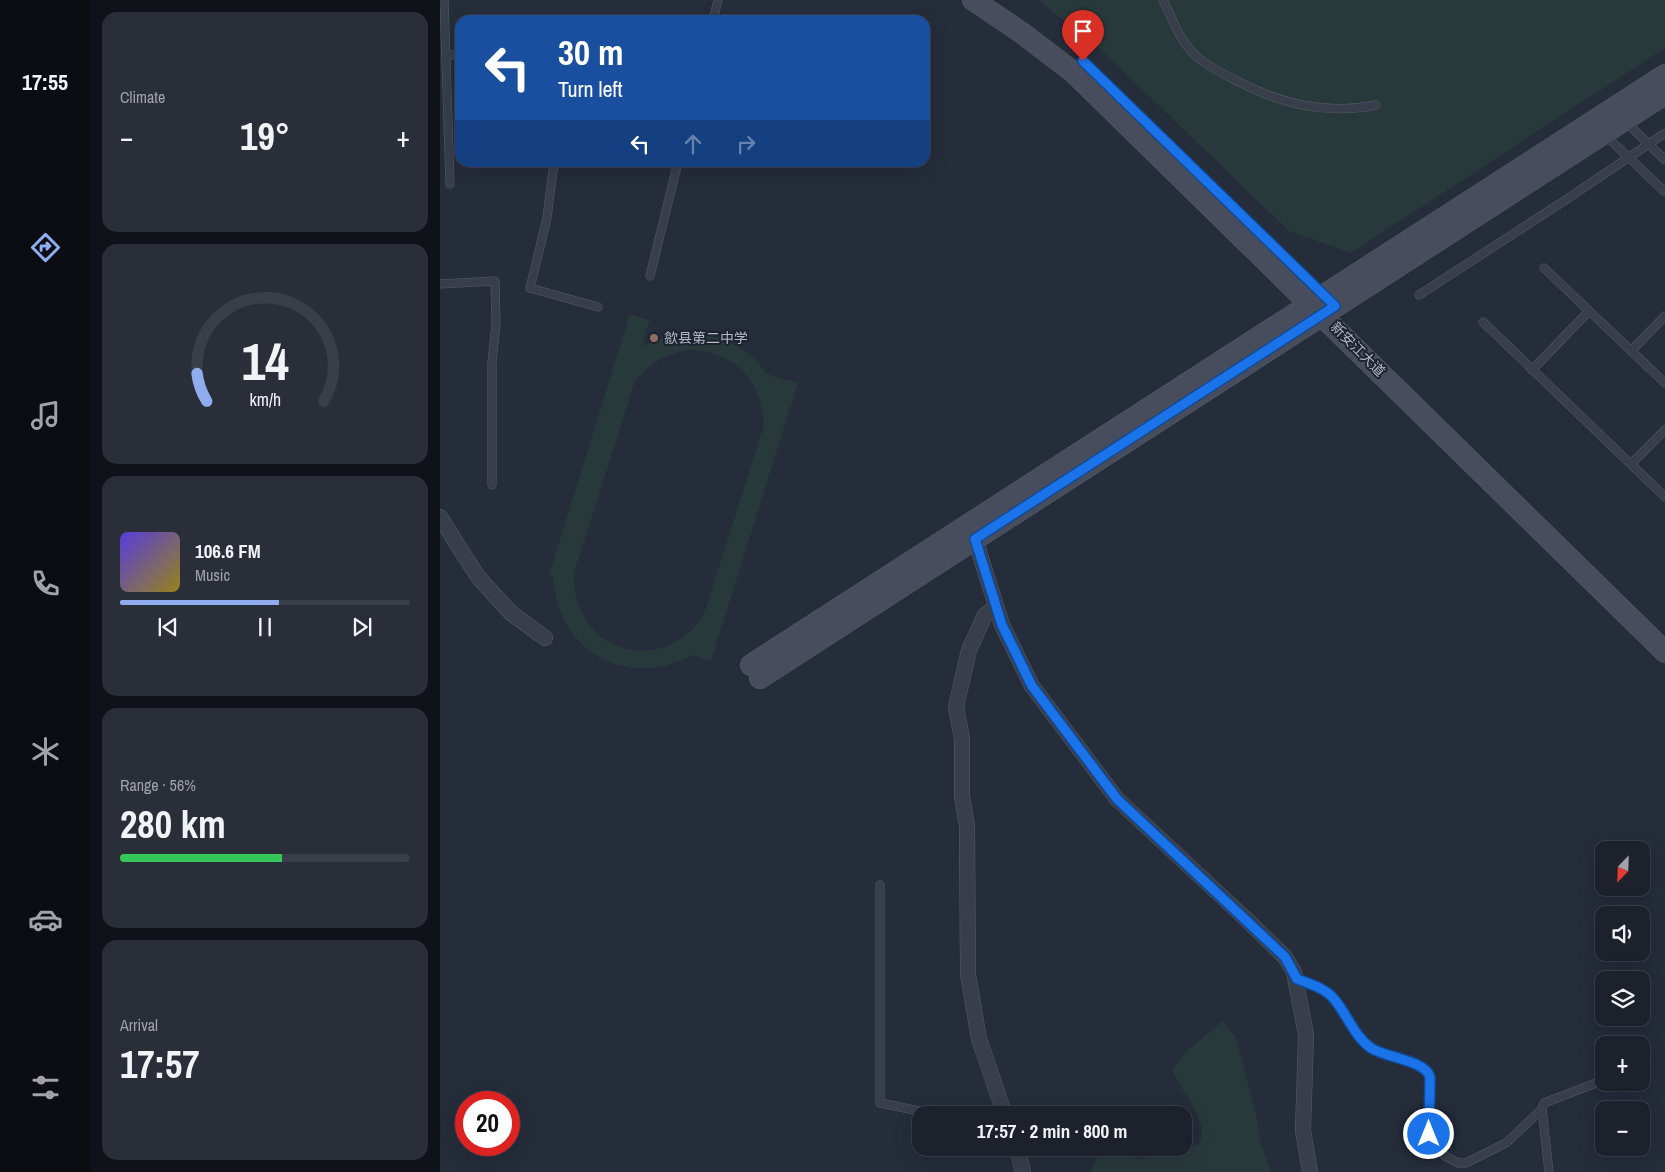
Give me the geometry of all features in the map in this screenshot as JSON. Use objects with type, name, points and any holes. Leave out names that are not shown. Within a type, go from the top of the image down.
[{"type":"street","name":"新安江大道","points":[[972,0],[1022,33],[1073,72],[1323,304],[1665,632]]},
{"type":"street","name":"新安江大道","points":[[1000,0],[1083,61],[1665,652]]},
{"type":"street","points":[[1665,75],[1323,304],[975,539],[756,671],[1323,304],[1665,94]]},
{"type":"street","points":[[440,517],[478,577],[511,613],[545,638]]},
{"type":"street","points":[[975,539],[996,608],[1009,642],[1032,686],[1109,789],[1285,957],[1297,979],[1306,1056],[1302,1132],[1310,1172]]},
{"type":"street","points":[[996,608],[985,615],[968,650],[956,706],[962,739],[962,796],[967,826],[968,974],[979,1039],[1002,1106]]},
{"type":"street","points":[[1019,1156],[1023,1172]]},
{"type":"lane","points":[[444,0],[450,184]]},
{"type":"lane","points":[[714,15],[718,0]]},
{"type":"lane","points":[[1163,0],[1177,32],[1196,55],[1248,87],[1281,101],[1314,108],[1345,109],[1376,105]]},
{"type":"lane","points":[[446,55],[455,55]]},
{"type":"lane","points":[[1624,120],[1665,160]]},
{"type":"lane","points":[[1603,133],[1665,192]]},
{"type":"lane","points":[[1418,295],[1665,133]]},
{"type":"lane","points":[[553,167],[547,218],[530,288],[598,307]]},
{"type":"lane","points":[[650,276],[677,167]]},
{"type":"lane","points":[[1544,268],[1665,383]]},
{"type":"lane","points":[[440,284],[495,282],[496,324],[492,362],[492,485]]},
{"type":"lane","points":[[1532,370],[1589,311]]},
{"type":"lane","points":[[1631,351],[1665,316]]},
{"type":"lane","points":[[1483,322],[1665,497]]},
{"type":"lane","points":[[1631,464],[1665,430]]},
{"type":"lane","points":[[880,885],[880,1103],[912,1110]]},
{"type":"lane","points":[[1297,979],[1318,987],[1334,999],[1358,1035],[1372,1049],[1394,1059],[1417,1064],[1427,1070],[1430,1077],[1429,1134],[1433,1145],[1451,1160],[1466,1163],[1506,1143],[1542,1110]]},
{"type":"lane","points":[[1549,1172],[1542,1110],[1544,1103],[1595,1083]]},
{"type":"shaded area","points":[[1038,0],[1665,0],[1665,48],[1351,253],[1289,231],[1100,49]]},
{"type":"shaded area","points":[[630,314],[650,320],[642,346],[669,337],[683,335],[697,335],[724,340],[753,357],[769,374],[798,383],[711,661],[693,655],[668,665],[643,668],[620,665],[599,657],[581,644],[567,625],[557,603],[553,576],[549,575]],"holes":[[[681,351],[706,352],[720,356],[732,363],[743,371],[752,382],[762,409],[764,425],[704,614],[687,634],[666,646],[644,651],[623,647],[603,638],[587,622],[577,600],[574,573],[634,384],[645,370],[658,360]]]},
{"type":"shaded area","points":[[1223,1021],[1236,1038],[1256,1114],[1260,1141],[1271,1172],[1092,1172],[1097,1156],[1132,1156],[1139,1159],[1151,1156],[1192,1156],[1192,1146],[1199,1144],[1202,1135],[1198,1115],[1173,1070],[1183,1054]]},
{"type":"place","name":"歙县第二中学","points":[[654,338]]},
{"type":"route","points":[[1083,61],[1335,306],[975,539],[996,608],[1009,642],[1032,686],[1117,799],[1285,957],[1297,979],[1318,987],[1331,996],[1365,1044],[1379,1053],[1394,1059],[1417,1064],[1427,1070],[1430,1077],[1429,1134]]}]
